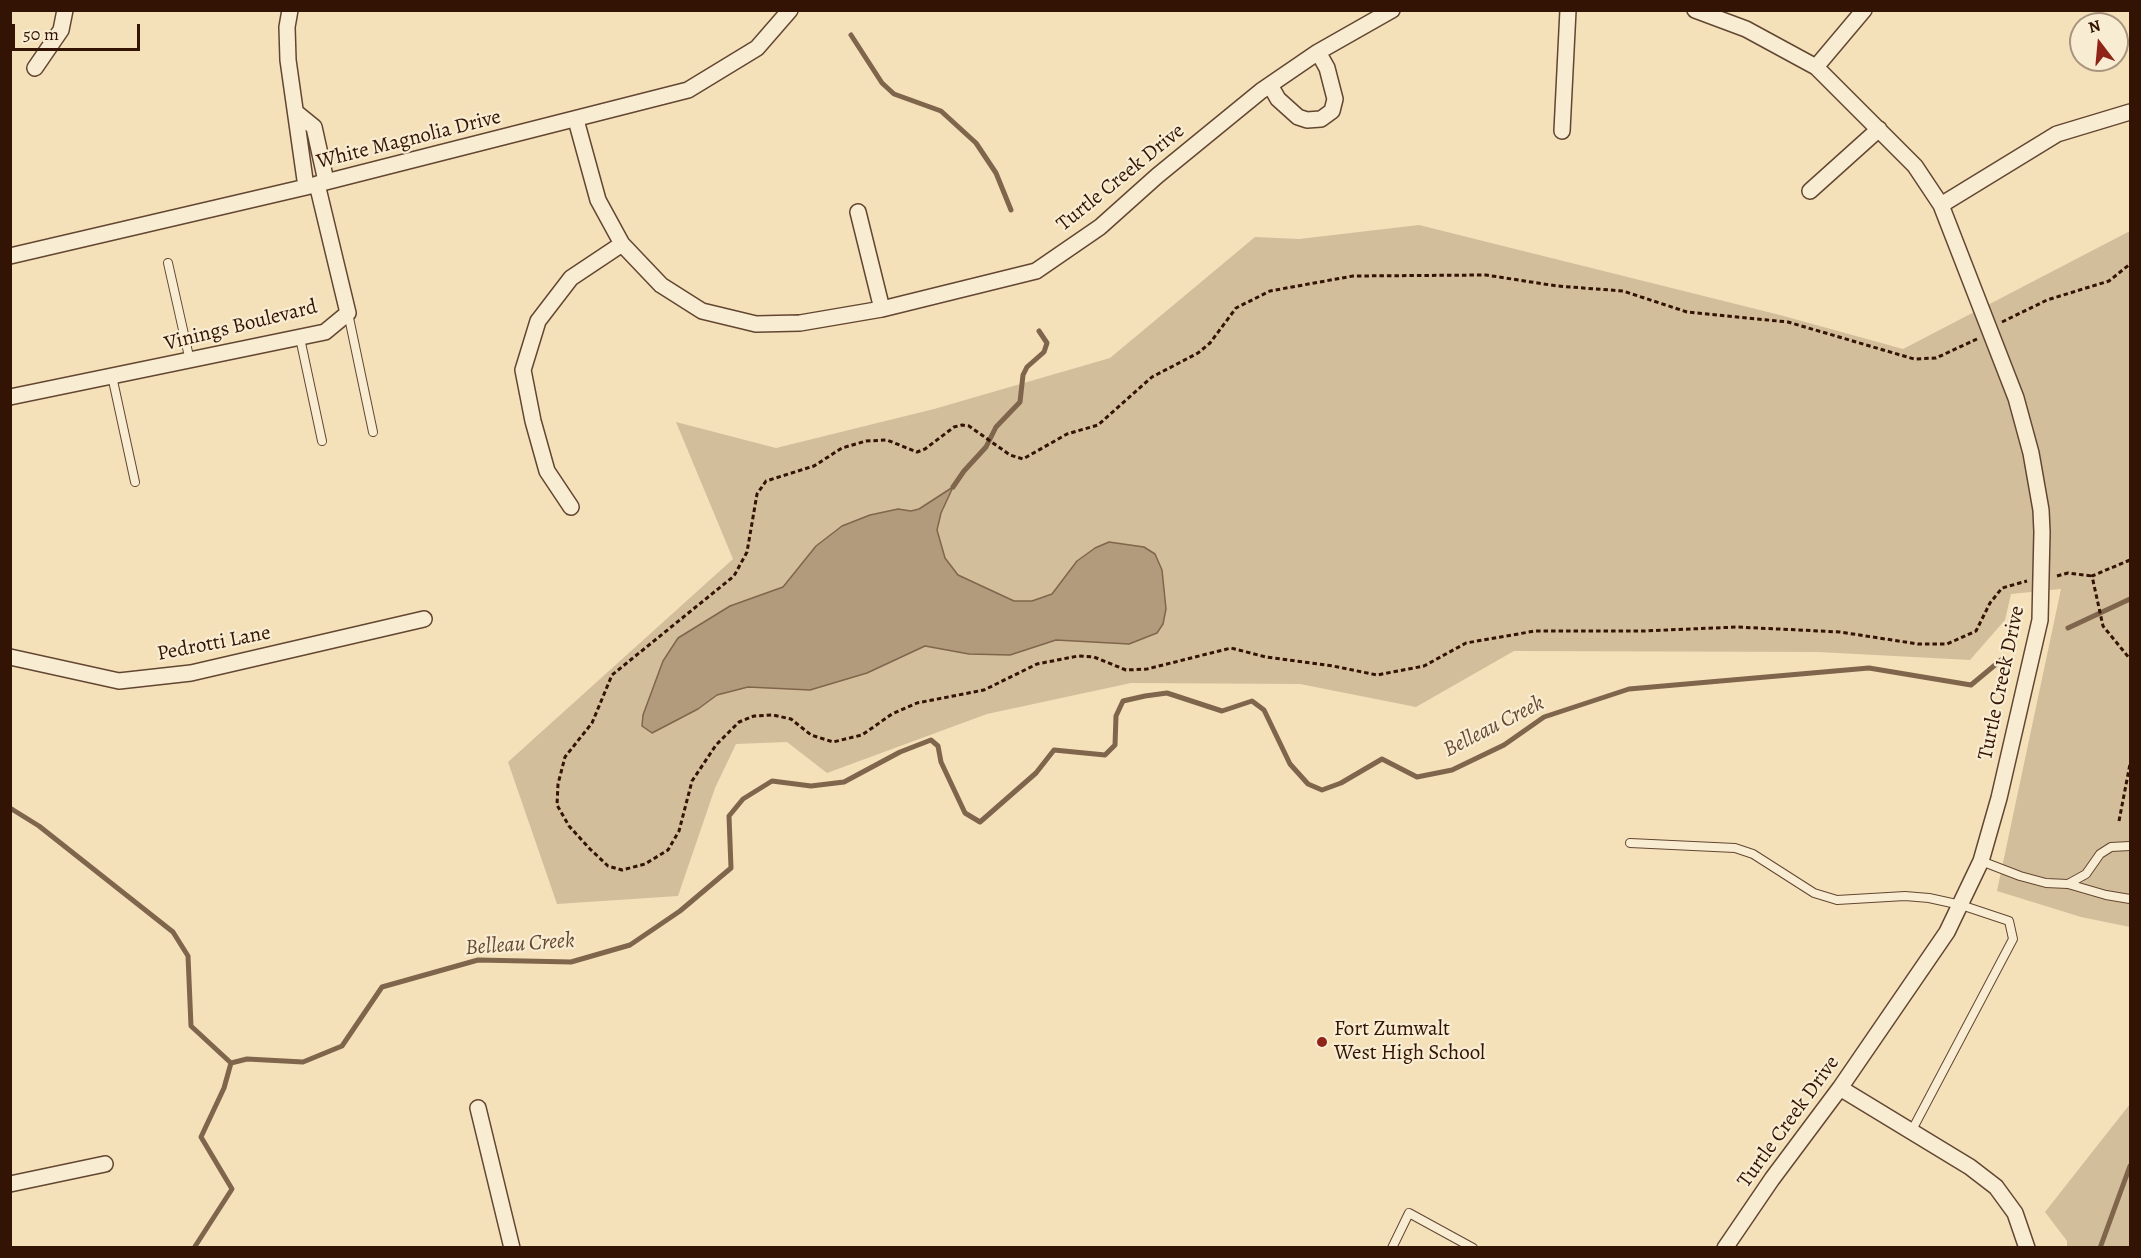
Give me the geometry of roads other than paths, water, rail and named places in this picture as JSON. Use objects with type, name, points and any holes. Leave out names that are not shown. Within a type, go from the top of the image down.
[{"type":"street","points":[[35,68],[61,30],[65,10]]},
{"type":"street","name":"Vinings Boulevard","points":[[10,397],[325,332],[348,312],[316,184],[314,127],[298,114],[288,60],[287,27],[290,10]]},
{"type":"street","name":"White Magnolia Drive","points":[[10,256],[316,184],[688,90],[757,48],[790,10]]},
{"type":"street","name":"Turtle Creek Drive","points":[[576,120],[598,200],[622,244],[661,285],[702,311],[756,324],[800,323],[882,309],[1036,271],[1100,227],[1157,176],[1270,85],[1318,52],[1392,10]]},
{"type":"street","points":[[1562,131],[1568,10]]},
{"type":"street","name":"Turtle Creek Drive","points":[[1695,10],[1746,29],[1816,67],[1915,166],[1941,205],[2016,398],[2031,453],[2041,510],[2040,620],[1999,798],[1981,861],[1947,932],[1840,1088],[1772,1179],[1725,1248]]},
{"type":"street","points":[[1816,67],[1864,10]]},
{"type":"street","points":[[1270,85],[1278,99],[1298,117],[1307,120],[1321,119],[1332,111],[1335,99],[1327,68],[1318,52]]},
{"type":"street","points":[[1941,205],[2057,134],[2130,112]]},
{"type":"street","points":[[1810,191],[1879,129]]},
{"type":"street","points":[[858,212],[882,309]]},
{"type":"street","points":[[571,507],[547,471],[533,421],[524,370],[538,321],[571,278],[622,244]]},
{"type":"street","name":"Pedrotti Lane","points":[[10,657],[119,681],[191,673],[424,619]]},
{"type":"street","points":[[1840,1088],[1970,1167],[1996,1187],[2015,1213],[2027,1248]]},
{"type":"street","points":[[478,1108],[512,1248]]},
{"type":"street","points":[[10,1184],[105,1164]]},
{"type":"lane","points":[[168,263],[190,361]]},
{"type":"lane","points":[[348,312],[373,432]]},
{"type":"lane","points":[[300,338],[322,441]]},
{"type":"lane","points":[[112,376],[135,482]]},
{"type":"lane","points":[[1630,843],[1735,848],[1753,854],[1814,893],[1837,900],[1905,896],[1960,905],[2008,921],[2013,939],[1911,1132]]},
{"type":"lane","points":[[2068,884],[2086,874],[2100,854],[2111,847],[2130,846]]},
{"type":"lane","points":[[1981,861],[2028,878],[2068,884],[2130,899]]},
{"type":"lane","points":[[1392,1248],[1409,1212],[1473,1248]]},
{"type":"waterway","points":[[851,35],[882,83],[894,94],[941,111],[976,143],[996,173],[1011,210]]},
{"type":"waterway","points":[[953,487],[986,447],[996,427],[1020,402],[1023,375],[1027,367],[1044,352],[1047,343],[1039,331]]},
{"type":"waterway","name":"Belleau Creek","points":[[2068,628],[2130,599]]},
{"type":"waterway","name":"Belleau Creek","points":[[231,1063],[247,1059],[303,1062],[342,1046],[382,987],[478,960],[571,962],[630,945],[680,911],[731,868],[729,816],[743,799],[772,781],[811,786],[844,782],[900,752],[931,740],[938,746],[941,762],[965,813],[980,822],[1036,773],[1054,750],[1105,755],[1115,745],[1116,716],[1123,701],[1145,696],[1167,693],[1222,711],[1252,701],[1264,710],[1290,764],[1308,784],[1322,790],[1341,783],[1382,759],[1417,777],[1452,770],[1504,745],[1544,717],[1629,689],[1869,668],[1971,685],[2001,660]]},
{"type":"waterway","points":[[10,808],[39,826],[173,932],[188,956],[191,1026],[231,1063]]},
{"type":"waterway","name":"Belleau Creek","points":[[194,1248],[232,1189],[201,1137],[224,1088],[231,1063]]},
{"type":"waterway","points":[[2100,1248],[2130,1166]]},
{"type":"place","name":"Fort Zumwalt West High School","points":[[1322,1042]]}]
